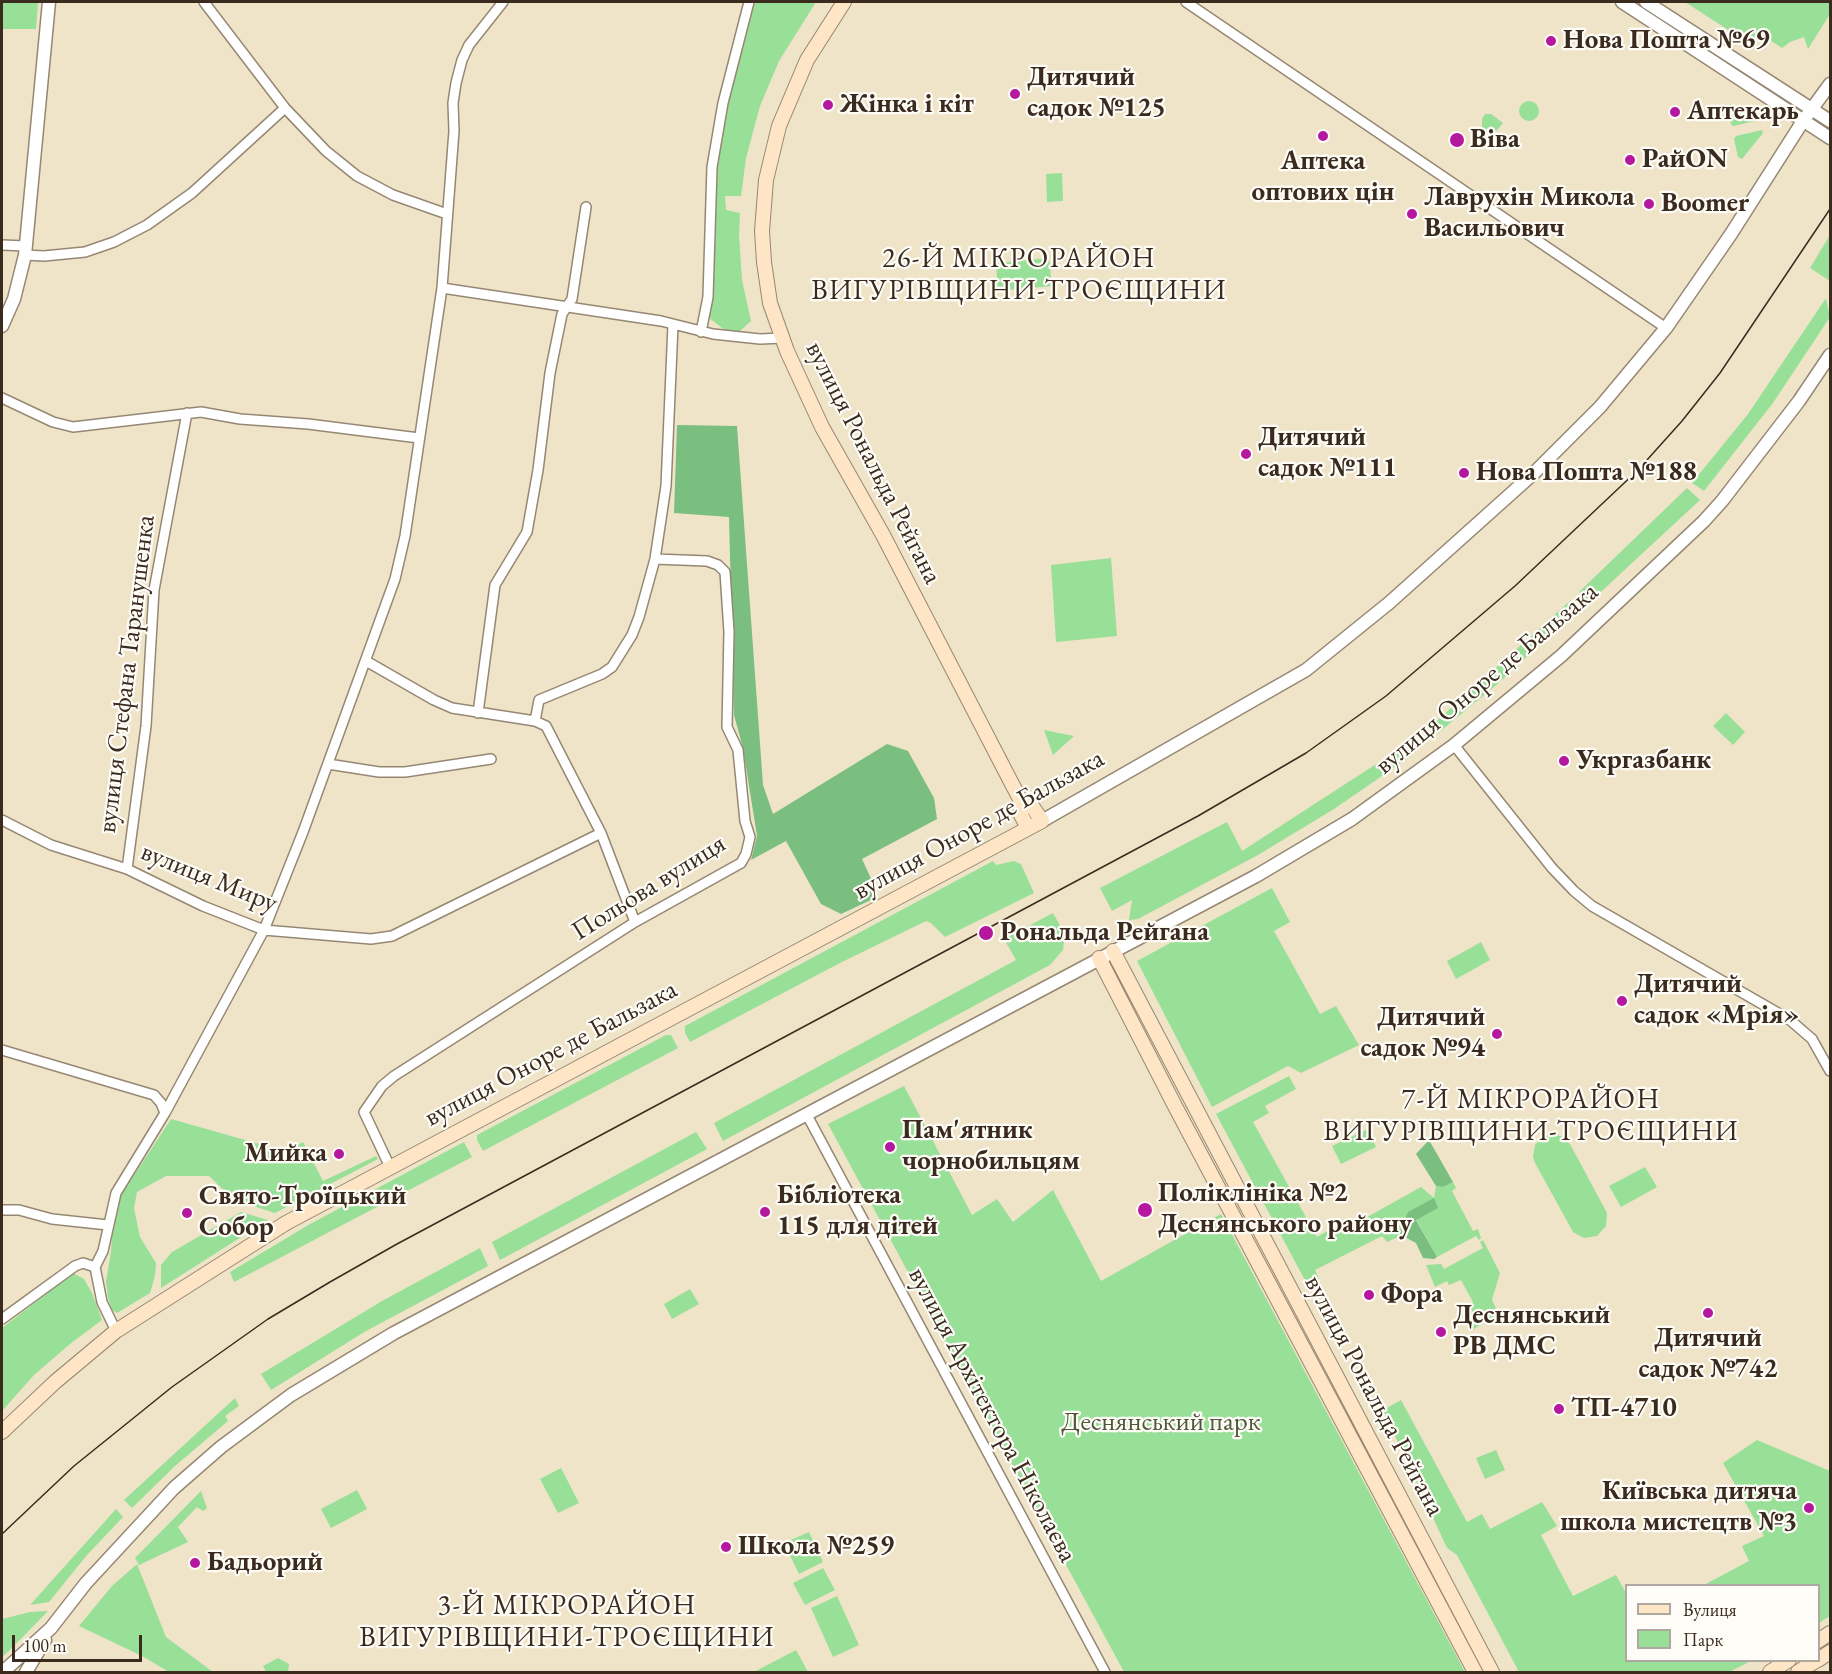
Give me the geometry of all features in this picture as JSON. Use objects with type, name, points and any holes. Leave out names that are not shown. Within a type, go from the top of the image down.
[{"type":"main road","name":"вулиця Рональда Рейгана","points":[[844,2],[811,53],[779,126],[766,180],[762,231],[770,303],[822,427],[888,545],[1020,799],[1021,815],[1028,828]]},
{"type":"main road","name":"вулиця Рональда Рейгана","points":[[1020,799],[1034,808],[1042,820]]},
{"type":"main road","name":"вулиця Оноре де Бальзака","points":[[2,1432],[55,1382],[116,1331],[286,1223],[1042,820]]},
{"type":"main road","name":"вулиця Рональда Рейгана","points":[[1113,951],[1492,1672]]},
{"type":"main road","name":"вулиця Рональда Рейгана","points":[[1099,958],[1475,1672]]},
{"type":"main road","points":[[1770,1672],[1786,1662]]},
{"type":"main road","points":[[1798,1672],[1815,1662]]},
{"type":"street","points":[[2,326],[14,299],[26,251],[49,2]]},
{"type":"street","points":[[204,2],[285,108],[326,151],[357,176],[393,195],[447,214]]},
{"type":"street","points":[[116,1331],[102,1302],[95,1267],[103,1251],[116,1193],[165,1113],[264,930],[328,764],[395,579],[442,288],[456,83],[462,60],[470,45],[503,2]]},
{"type":"street","points":[[701,332],[708,297],[712,167],[723,103],[749,2]]},
{"type":"street","points":[[1186,2],[1666,328]]},
{"type":"street","points":[[1622,2],[1830,138]]},
{"type":"street","points":[[1646,2],[1830,121]]},
{"type":"street","name":"вулиця Оноре де Бальзака","points":[[1042,820],[1296,675],[1320,659],[1443,556],[1534,473],[1600,407],[1666,328],[1830,84]]},
{"type":"street","points":[[2,245],[44,256],[85,252],[114,242],[147,225],[192,193],[285,108]]},
{"type":"street","points":[[478,713],[495,585],[527,532],[538,470],[550,373],[562,314],[573,299],[586,207]]},
{"type":"street","points":[[442,288],[661,321],[701,332],[760,339],[783,338]]},
{"type":"street","points":[[535,721],[539,700],[602,674],[612,667],[632,635],[639,617],[655,559],[666,486],[673,325]]},
{"type":"street","name":"вулиця Оноре де Бальзака","points":[[26,1672],[51,1629],[86,1583],[174,1488],[221,1447],[291,1395],[394,1333],[1256,876],[1352,819],[1454,745],[1561,656],[1704,521],[1799,401],[1830,355]]},
{"type":"street","points":[[2,398],[53,422],[73,427],[201,412],[240,419],[308,424],[419,438]]},
{"type":"street","name":"вулиця Стефана Таранушенка","points":[[127,869],[146,726],[154,590],[187,413]]},
{"type":"street","name":"Польова вулиця","points":[[390,1167],[364,1112],[382,1086],[394,1076],[635,922],[741,862],[746,854],[750,837],[745,821],[738,750],[728,727],[729,632],[725,572],[718,565],[707,561],[655,559]]},
{"type":"street","points":[[366,661],[452,708],[535,721],[546,726],[601,833],[635,922]]},
{"type":"street","points":[[1454,745],[1552,868],[1574,891],[1592,906],[1790,1020],[1812,1039],[1830,1071]]},
{"type":"street","points":[[328,764],[379,772],[405,772],[491,759]]},
{"type":"street","name":"вулиця Миру","points":[[2,820],[51,845],[127,869],[202,906],[264,930],[371,939],[392,936],[601,833]]},
{"type":"street","points":[[2,1050],[154,1095],[161,1103],[165,1113]]},
{"type":"street","name":"вулиця Архітектора Ніколаєва","points":[[807,1115],[1105,1672]]},
{"type":"street","points":[[2,1210],[19,1210],[52,1219],[108,1225]]},
{"type":"street","points":[[2,1319],[75,1266],[83,1263],[95,1267]]},
{"type":"street","name":"вулиця Оноре де Бальзака","points":[[3,1672],[51,1629]]},
{"type":"green space","points":[[2,2],[38,2],[36,29],[2,29]]},
{"type":"green space","points":[[752,2],[816,2],[779,61],[760,106],[746,158],[741,196],[725,196],[726,210],[740,213],[742,280],[751,321],[739,332],[726,331],[709,318],[708,312],[714,166],[725,104]]},
{"type":"green space","points":[[1685,2],[1830,2],[1830,14],[1808,49],[1804,37],[1782,48],[1761,34],[1753,46]]},
{"type":"green space","points":[[1529,101],[1536,104],[1539,111],[1536,118],[1529,121],[1522,118],[1519,111],[1522,104]]},
{"type":"green space","points":[[1730,104],[1760,120],[1733,126],[1727,105]]},
{"type":"green space","points":[[1485,114],[1491,114],[1503,123],[1492,136],[1482,128],[1482,119]]},
{"type":"green space","points":[[1762,130],[1763,133],[1742,159],[1738,157],[1734,139],[1736,136]]},
{"type":"green space","points":[[1062,173],[1063,201],[1047,202],[1046,174]]},
{"type":"green space","points":[[1830,235],[1830,281],[1810,268]]},
{"type":"green space","points":[[1049,258],[1052,286],[998,291],[996,263]]},
{"type":"green space","points":[[1826,298],[1830,317],[1773,403],[1704,491],[1692,483],[1748,414]]},
{"type":"green space","points":[[677,425],[737,426],[763,785],[773,814],[887,744],[908,751],[934,798],[937,819],[862,859],[874,885],[873,899],[841,914],[821,904],[786,841],[751,860],[757,836],[743,748],[734,715],[729,517],[674,513]]},
{"type":"green space","points":[[1687,488],[1700,500],[1590,602],[1579,592]]},
{"type":"green space","points":[[1111,558],[1117,636],[1056,642],[1051,565]]},
{"type":"green space","points":[[1571,600],[1574,609],[1570,617],[1495,686],[1437,734],[1430,727]]},
{"type":"green space","points":[[1726,713],[1745,732],[1733,745],[1713,726]]},
{"type":"green space","points":[[1044,730],[1074,736],[1053,755]]},
{"type":"green space","points":[[1407,744],[1413,751],[1411,756],[1334,809],[1258,855],[1138,919],[1129,920],[1132,900],[1112,911],[1100,888],[1227,822],[1242,851]]},
{"type":"green space","points":[[993,861],[996,865],[1014,861],[1021,864],[1034,893],[945,937],[926,921],[840,963],[690,1042],[685,1033],[685,1026]]},
{"type":"green space","points":[[1272,888],[1290,922],[1274,931],[1320,1014],[1336,1006],[1359,1045],[1301,1073],[1288,1066],[1212,1107],[1137,961]]},
{"type":"green space","points":[[1053,913],[1063,931],[1064,942],[1063,950],[1050,965],[723,1141],[714,1123],[1016,960],[1004,939]]},
{"type":"green space","points":[[1481,942],[1490,960],[1456,979],[1447,961]]},
{"type":"green space","points":[[666,1035],[671,1035],[678,1048],[483,1151],[477,1135]]},
{"type":"green space","points":[[1289,1076],[1296,1089],[1265,1106],[1269,1113],[1253,1122],[1317,1237],[1331,1229],[1335,1235],[1421,1187],[1434,1198],[1436,1186],[1443,1187],[1453,1182],[1456,1188],[1452,1191],[1473,1231],[1478,1229],[1481,1238],[1479,1240],[1476,1236],[1437,1257],[1416,1219],[1409,1212],[1398,1237],[1387,1242],[1382,1236],[1315,1270],[1319,1279],[1307,1284],[1216,1114]]},
{"type":"green space","name":"Деснянський парк","points":[[904,1086],[972,1215],[997,1199],[1013,1222],[1053,1190],[1101,1281],[1221,1214],[1465,1672],[1124,1672],[828,1124]]},
{"type":"green space","points":[[171,1119],[263,1145],[274,1158],[303,1142],[323,1181],[376,1156],[378,1159],[275,1213],[234,1200],[209,1176],[166,1176],[137,1192],[134,1208],[140,1237],[156,1263],[155,1276],[150,1293],[117,1313],[112,1310],[106,1281],[111,1252],[113,1217],[121,1195]]},
{"type":"green space","points":[[1368,1129],[1376,1147],[1341,1164],[1332,1146]]},
{"type":"green space","points":[[696,1132],[707,1149],[500,1260],[492,1242]]},
{"type":"green space","points":[[1549,1134],[1561,1136],[1570,1144],[1607,1213],[1606,1226],[1597,1236],[1584,1238],[1573,1232],[1535,1163],[1533,1157],[1535,1145],[1543,1136]]},
{"type":"green space","points":[[1429,1140],[1453,1182],[1443,1187],[1436,1186],[1416,1154]]},
{"type":"green space","points":[[464,1142],[472,1157],[234,1282],[230,1272],[310,1224]]},
{"type":"green space","points":[[1645,1167],[1657,1187],[1621,1207],[1609,1186]]},
{"type":"green space","points":[[1434,1198],[1438,1208],[1416,1220],[1437,1257],[1423,1258],[1416,1243],[1399,1234],[1408,1212]]},
{"type":"green space","points":[[241,1212],[268,1220],[161,1288],[161,1265],[172,1252]]},
{"type":"green space","points":[[1483,1240],[1500,1273],[1492,1300],[1499,1315],[1470,1331],[1458,1310],[1473,1302],[1461,1280],[1449,1285],[1447,1281],[1435,1287],[1426,1265],[1441,1264],[1444,1269],[1483,1248],[1480,1242]]},
{"type":"green space","points":[[480,1248],[488,1266],[366,1331],[271,1390],[261,1374],[382,1301]]},
{"type":"green space","points":[[73,1273],[84,1279],[102,1320],[34,1375],[2,1411],[2,1328]]},
{"type":"green space","points":[[690,1289],[699,1304],[672,1319],[664,1304]]},
{"type":"green space","points":[[235,1398],[239,1406],[225,1416],[228,1421],[175,1466],[132,1508],[124,1500]]},
{"type":"green space","points":[[1401,1400],[1467,1522],[1482,1514],[1490,1529],[1542,1502],[1557,1526],[1541,1535],[1573,1596],[1616,1575],[1625,1591],[1625,1662],[1749,1662],[1729,1672],[1519,1672],[1457,1555],[1447,1548],[1383,1410]]},
{"type":"green space","points":[[1757,1440],[1830,1471],[1830,1616],[1820,1622],[1820,1584],[1706,1584],[1749,1561],[1742,1546],[1764,1536],[1723,1463]]},
{"type":"green space","points":[[1496,1450],[1505,1470],[1485,1479],[1476,1458]]},
{"type":"green space","points":[[561,1468],[579,1503],[558,1513],[540,1479]]},
{"type":"green space","points":[[357,1490],[367,1509],[331,1528],[321,1509]]},
{"type":"green space","points":[[201,1491],[207,1508],[203,1511],[197,1507],[178,1527],[188,1542],[139,1565],[135,1558]]},
{"type":"green space","points":[[116,1509],[123,1517],[87,1555],[49,1602],[30,1605]]},
{"type":"green space","points":[[809,1532],[823,1562],[799,1574],[784,1543]]},
{"type":"green space","points":[[137,1564],[166,1637],[213,1672],[169,1672],[142,1656],[79,1626],[112,1586]]},
{"type":"green space","points":[[823,1568],[835,1590],[805,1605],[793,1583]]},
{"type":"green space","points":[[837,1596],[859,1645],[833,1657],[811,1608]]},
{"type":"green space","points":[[48,1611],[2,1657],[2,1619],[30,1612]]},
{"type":"green space","points":[[796,1650],[808,1672],[754,1672]]},
{"type":"green space","points":[[278,1658],[289,1664],[288,1672],[266,1672],[263,1666]]},
{"type":"tram line","points":[[2,1534],[74,1466],[172,1387],[268,1319],[397,1244],[1198,816],[1306,753],[1386,696],[1515,586],[1638,470],[1682,421],[1720,373],[1830,209]]},
{"type":"place","name":"Нова Пошта №69","points":[[1551,41]]},
{"type":"place","name":"Дитячий садок №125","points":[[1015,94]]},
{"type":"place","name":"Жінка і кіт","points":[[828,105]]},
{"type":"place","name":"Аптекарь","points":[[1675,112]]},
{"type":"place","name":"Аптека оптових цін","points":[[1323,136]]},
{"type":"place","name":"Віва","points":[[1457,140]]},
{"type":"place","name":"РайON","points":[[1630,160]]},
{"type":"place","name":"Boomer","points":[[1649,204]]},
{"type":"place","name":"Лаврухін Микола Васильович","points":[[1412,214]]},
{"type":"place","name":"Дитячий садок №111","points":[[1246,454]]},
{"type":"place","name":"Нова Пошта №188","points":[[1464,473]]},
{"type":"place","name":"Укргазбанк","points":[[1564,761]]},
{"type":"place","name":"Рональда Рейгана","points":[[986,933]]},
{"type":"place","name":"Дитячий садок «Мрія»","points":[[1622,1001]]},
{"type":"place","name":"Дитячий садок №94","points":[[1497,1034]]},
{"type":"place","name":"Пам'ятник чорнобильцям","points":[[890,1147]]},
{"type":"place","name":"Мийка","points":[[339,1154]]},
{"type":"place","name":"Поліклініка №2 Деснянського району","points":[[1145,1210]]},
{"type":"place","name":"Бібліотека 115 для дітей","points":[[765,1212]]},
{"type":"place","name":"Свято-Троїцький Собор","points":[[187,1213]]},
{"type":"place","name":"Фора","points":[[1369,1295]]},
{"type":"place","name":"Дитячий садок №742","points":[[1708,1313]]},
{"type":"place","name":"Деснянський РВ ДМС","points":[[1441,1332]]},
{"type":"place","name":"ТП-4710","points":[[1559,1409]]},
{"type":"place","name":"Київська дитяча школа мистецтв №3","points":[[1809,1508]]},
{"type":"place","name":"Школа №259","points":[[726,1547]]},
{"type":"place","name":"Бадьорий","points":[[195,1563]]},
{"type":"district","name":"26-Й МІКРОРАЙОН ВИГУРІВЩИНИ-ТРОЄЩИНИ","points":[[1019,275]]},
{"type":"district","name":"7-Й МІКРОРАЙОН ВИГУРІВЩИНИ-ТРОЄЩИНИ","points":[[1531,1116]]},
{"type":"district","name":"3-Й МІКРОРАЙОН ВИГУРІВЩИНИ-ТРОЄЩИНИ","points":[[567,1622]]}]
